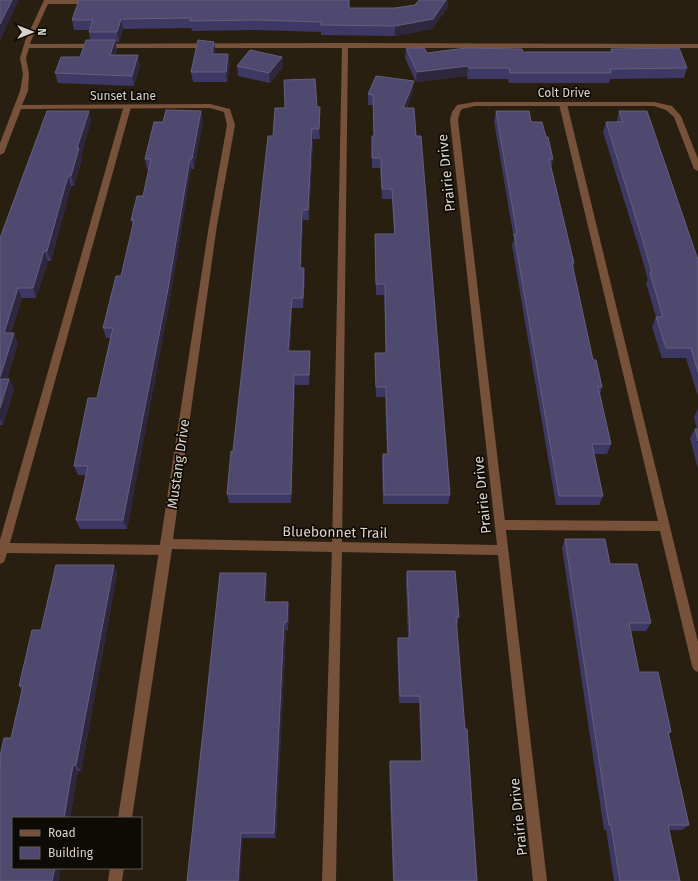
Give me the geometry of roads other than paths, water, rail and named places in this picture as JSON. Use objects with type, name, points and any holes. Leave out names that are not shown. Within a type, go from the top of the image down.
[{"type":"street","points":[[0,153],[24,91],[26,74],[23,58],[47,1],[101,2]]},
{"type":"street","points":[[330,881],[345,45]]},
{"type":"street","points":[[27,46],[698,46]]},
{"type":"street","name":"Colt Drive","points":[[460,107],[475,104],[654,104],[669,108],[681,124],[698,169]]},
{"type":"street","points":[[563,104],[698,666]]},
{"type":"street","name":"Sunset Lane","points":[[18,107],[210,106],[227,111]]},
{"type":"street","points":[[1,552],[127,107]]},
{"type":"street","name":"Prairie Drive","points":[[460,107],[456,112],[454,120],[540,881]]},
{"type":"street","name":"Mustang Drive","points":[[124,817],[166,547],[212,233],[231,125],[227,111]]},
{"type":"street","points":[[500,525],[665,526]]},
{"type":"street","name":"Bluebonnet Trail","points":[[1,552],[166,547],[337,547],[502,550]]},
{"type":"street","points":[[115,881],[117,869]]}]
